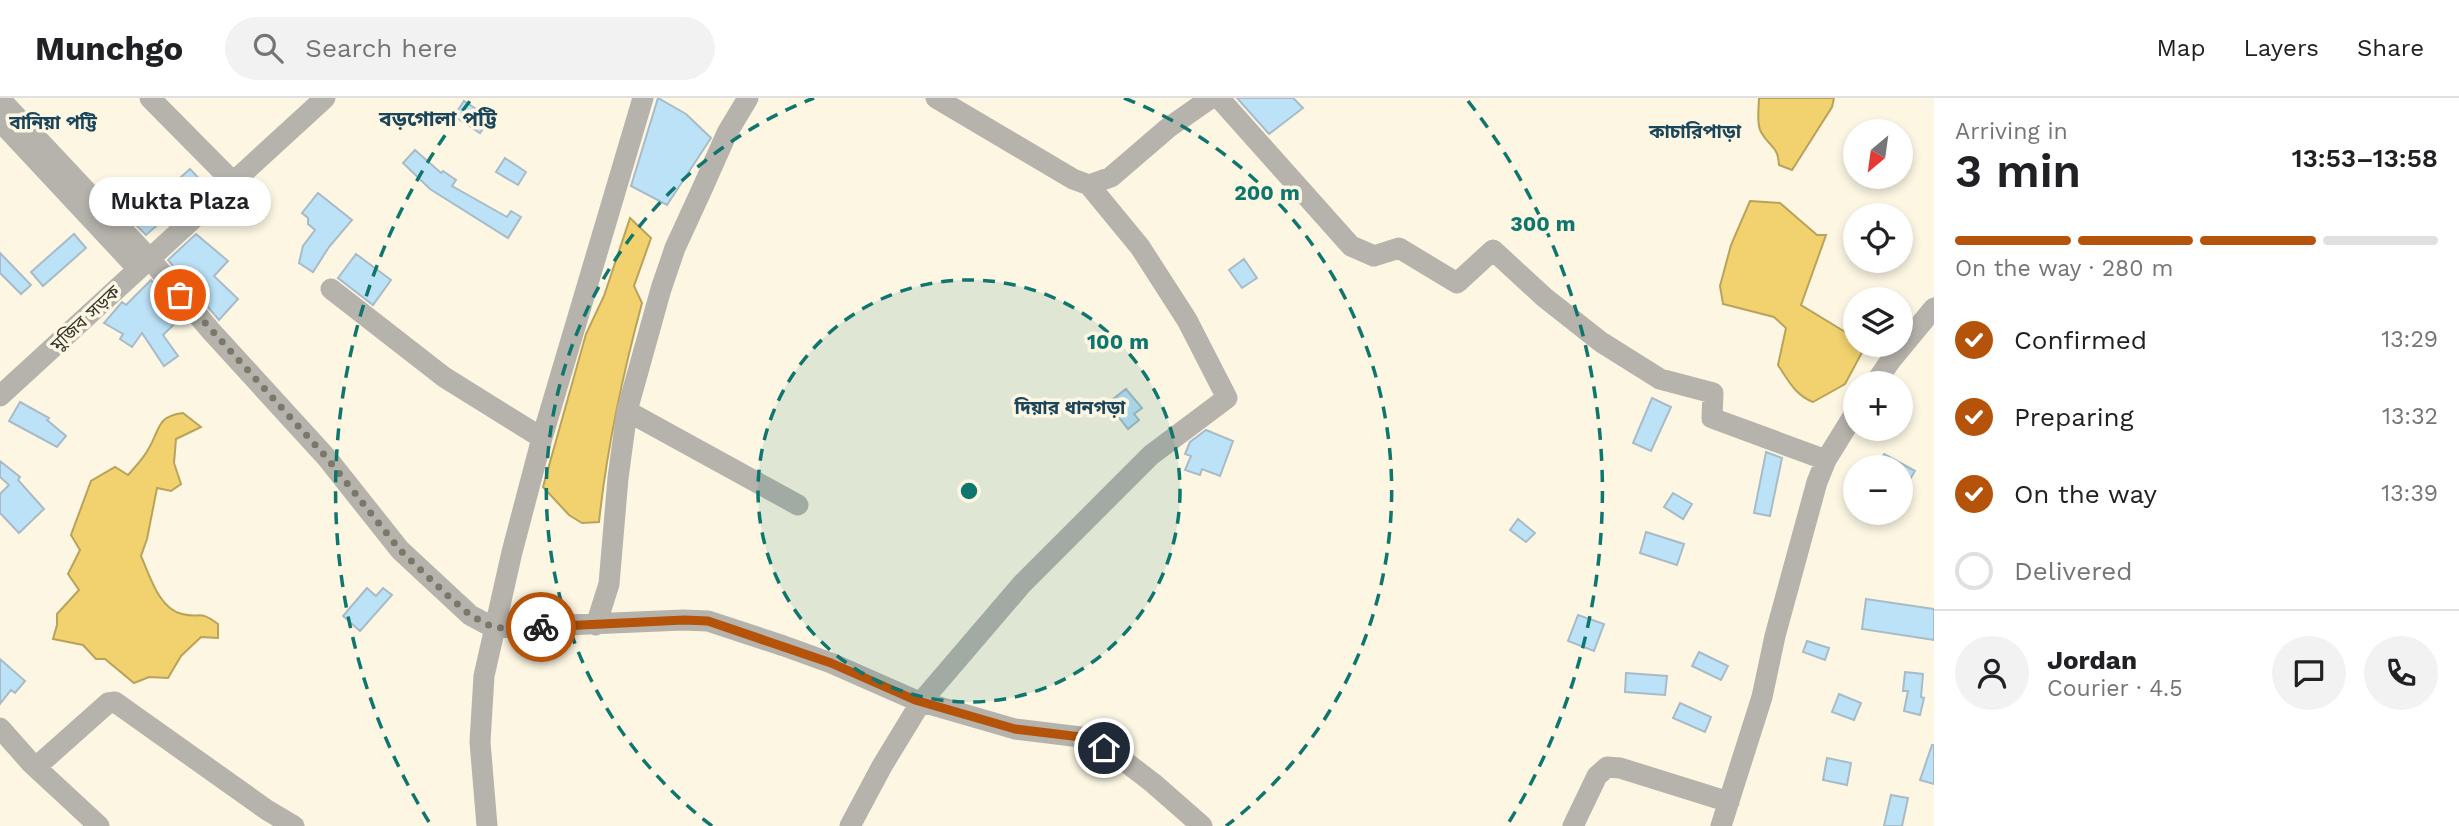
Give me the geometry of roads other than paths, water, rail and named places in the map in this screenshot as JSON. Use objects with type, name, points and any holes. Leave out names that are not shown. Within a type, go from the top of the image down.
[{"type":"street","points":[[150,98],[233,182]]},
{"type":"street","name":"মুজিব সড়ক","points":[[0,396],[325,98]]},
{"type":"street","points":[[472,826],[484,676],[494,628],[542,438],[643,98]]},
{"type":"street","points":[[596,625],[609,584],[627,411],[675,248],[727,133],[748,98]]},
{"type":"street","points":[[850,826],[882,765],[921,702],[1022,584],[1151,455],[1227,398],[1187,320],[1140,247],[1088,185],[1073,179],[936,98]]},
{"type":"street","points":[[1088,185],[1111,177],[1168,128],[1211,98]]},
{"type":"street","points":[[1219,98],[1351,246],[1374,256],[1399,248],[1457,283],[1493,250],[1544,297],[1601,342],[1660,379],[1713,393],[1712,418],[1826,460]]},
{"type":"street","points":[[0,99],[144,264]]},
{"type":"street","points":[[0,121],[211,331],[327,458],[400,550],[470,615],[494,628],[708,621],[831,663],[921,702],[1015,729],[1089,738],[1153,783],[1202,826]]},
{"type":"street","points":[[331,289],[444,377],[542,438]]},
{"type":"street","points":[[1883,371],[1934,308]]},
{"type":"street","points":[[627,411],[798,505]]},
{"type":"street","points":[[1721,826],[1762,698],[1774,636],[1817,482],[1826,460],[1843,432]]},
{"type":"street","points":[[36,767],[108,703],[115,702],[267,810],[294,826]]},
{"type":"street","points":[[0,728],[36,767],[99,826]]},
{"type":"street","points":[[480,742],[487,826]]},
{"type":"street","points":[[1573,826],[1597,776],[1607,766],[1729,802]]},
{"type":"place","name":"Mukta Plaza","points":[[180,295]]},
{"type":"district","name":"বড়গোলা পট্টি","points":[[438,118]]},
{"type":"district","name":"বানিয়া পট্টি","points":[[53,122]]},
{"type":"district","name":"কাচারিপাড়া","points":[[1695,131]]},
{"type":"district","name":"দিয়ার ধানগড়া","points":[[1070,407]]}]
